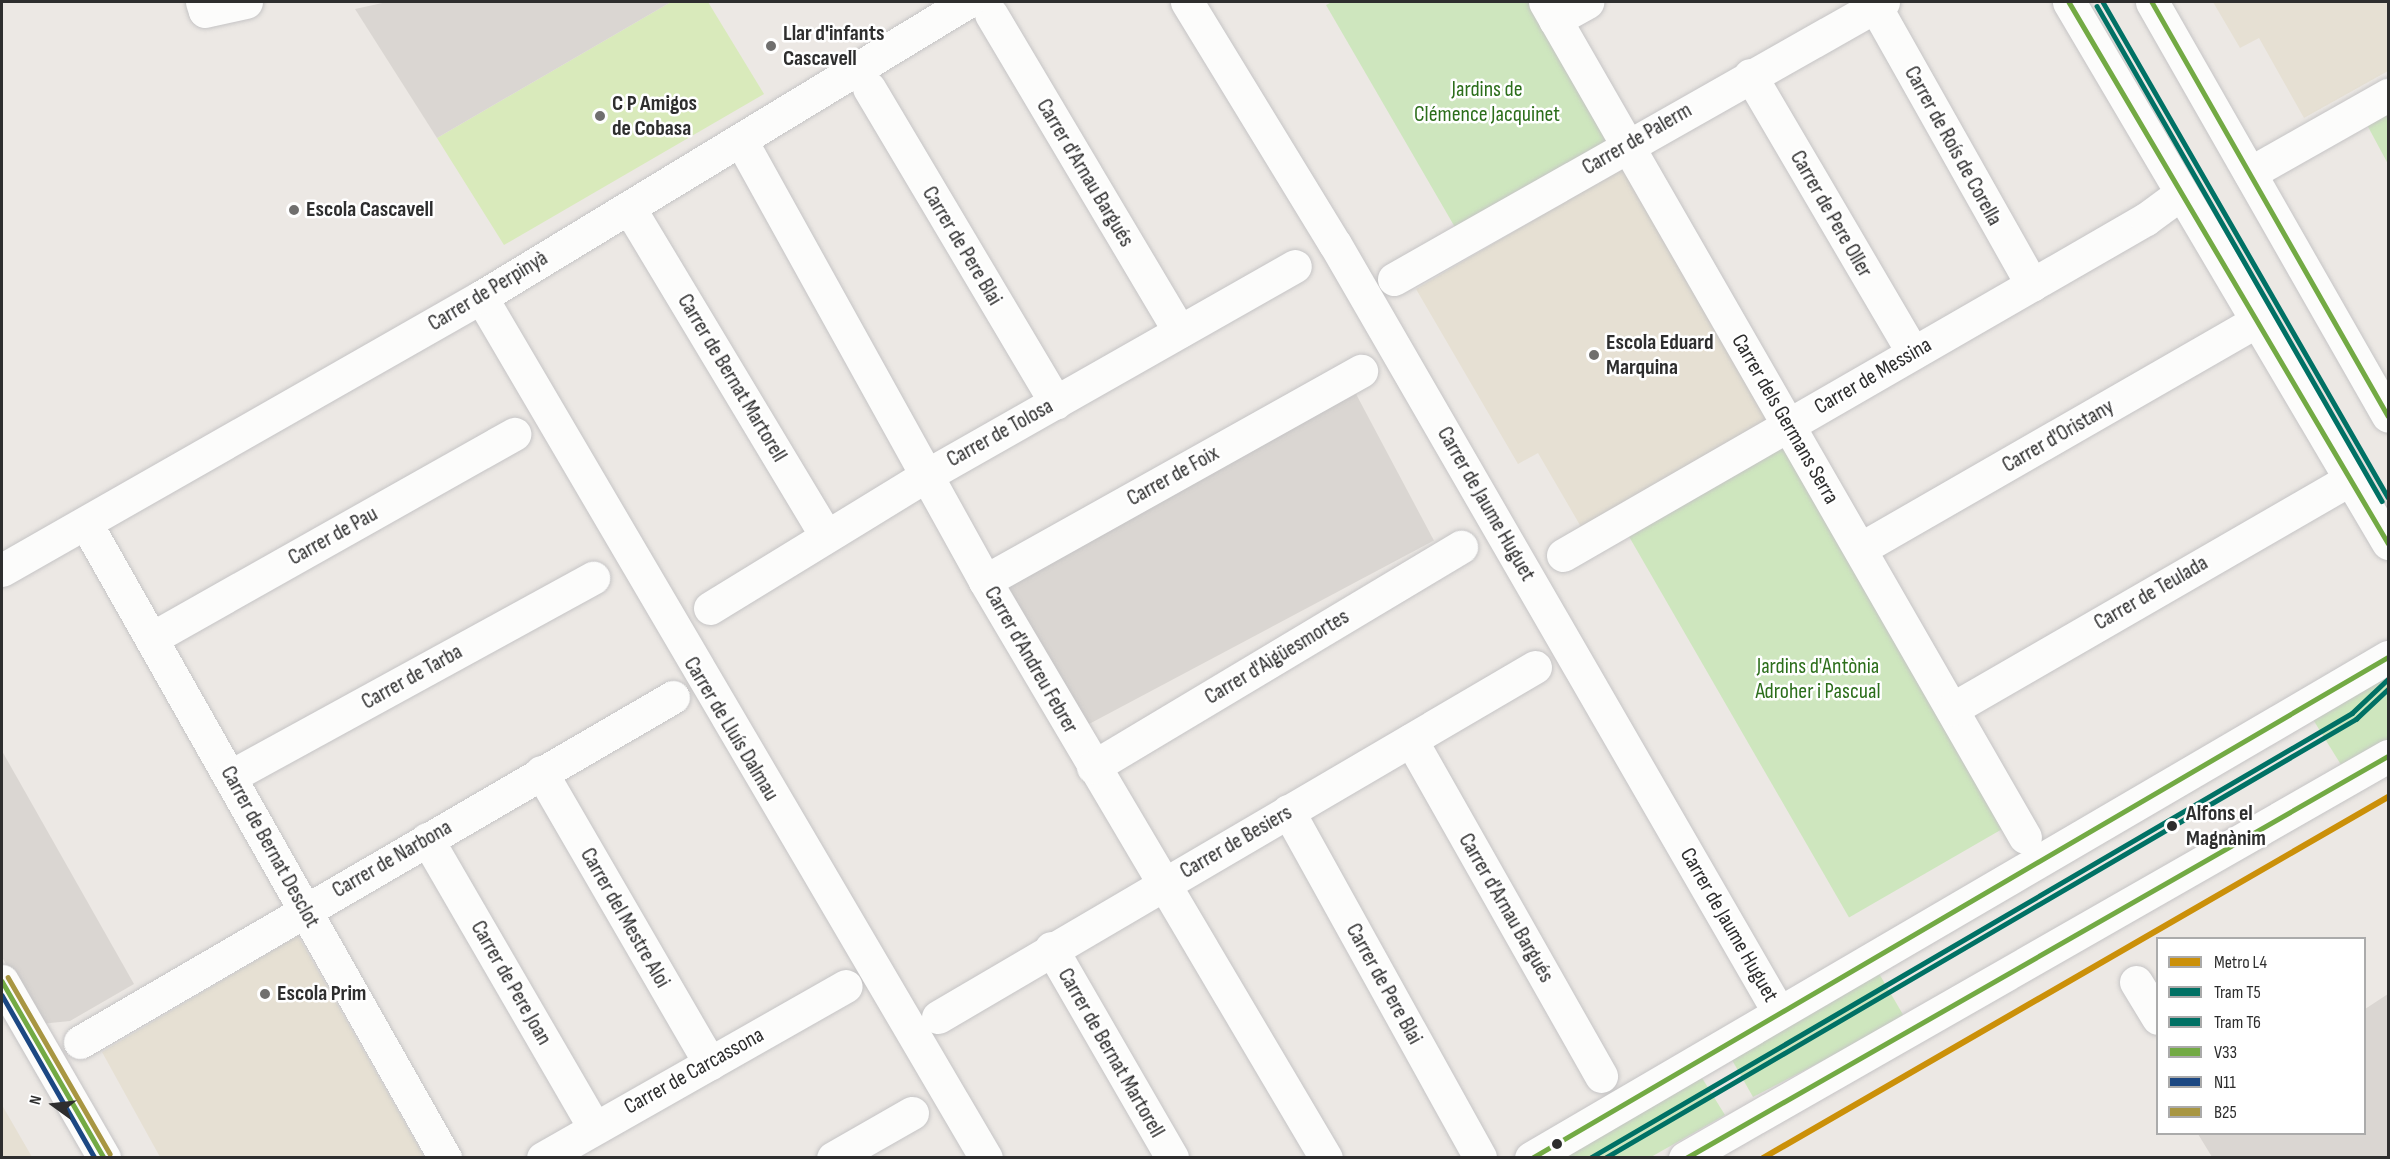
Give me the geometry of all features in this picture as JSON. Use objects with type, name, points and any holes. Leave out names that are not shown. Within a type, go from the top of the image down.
[{"type":"street","points":[[204,6],[246,2]]},
{"type":"street","name":"Carrer de Jaume Huguet","points":[[1187,2],[1335,244],[1778,1011]]},
{"type":"street","points":[[1550,11],[1587,2]]},
{"type":"street","points":[[2069,2],[2180,194],[2388,543]]},
{"type":"street","points":[[2152,2],[2388,415]]},
{"type":"street","name":"Carrer de Palerm","points":[[1394,279],[1627,144],[1879,4]]},
{"type":"street","name":"Carrer de Roís de Corella","points":[[1879,4],[2032,285]]},
{"type":"street","name":"Carrer de Perpinyà","points":[[2,570],[481,297],[979,8]]},
{"type":"street","name":"Carrer d'Arnau Bargués","points":[[979,8],[1179,331]]},
{"type":"street","name":"Carrer dels Germans Serra","points":[[1550,11],[2025,837]]},
{"type":"street","name":"Carrer de Pere Oller","points":[[1750,75],[1913,353]]},
{"type":"street","name":"Carrer de Pere Blai","points":[[869,88],[1056,403]]},
{"type":"street","points":[[2250,173],[2388,95]]},
{"type":"street","name":"Carrer d'Andreu Febrer","points":[[749,155],[985,581],[1326,1158]]},
{"type":"street","name":"Carrer de Messina","points":[[1563,555],[2032,285],[2180,194]]},
{"type":"street","name":"Carrer de Bernat Martorell","points":[[637,221],[826,535]]},
{"type":"street","name":"Carrer de Tolosa","points":[[710,608],[927,475],[1295,266]]},
{"type":"street","name":"Carrer de Lluís Dalmau","points":[[481,297],[986,1158]]},
{"type":"street","name":"Carrer d'Oristany","points":[[1860,549],[2256,321]]},
{"type":"street","name":"Carrer de Foix","points":[[985,581],[1361,371]]},
{"type":"street","name":"Carrer de Pau","points":[[152,638],[514,434]]},
{"type":"street","name":"Carrer de Teulada","points":[[1952,709],[2350,479]]},
{"type":"street","name":"Carrer de Bernat Desclot","points":[[93,536],[231,776],[445,1158]]},
{"type":"street","name":"Carrer d'Aigüesmortes","points":[[1093,767],[1461,548]]},
{"type":"street","name":"Carrer de Tarba","points":[[231,776],[593,578]]},
{"type":"street","points":[[1531,1158],[1778,1011],[2388,657]]},
{"type":"street","name":"Carrer de Besiers","points":[[938,1017],[1050,948],[1535,667]]},
{"type":"street","name":"Carrer de Narbona","points":[[80,1042],[673,697]]},
{"type":"street","name":"Carrer d'Arnau Bargués","points":[[1411,740],[1602,1076]]},
{"type":"street","points":[[1685,1158],[2388,756]]},
{"type":"street","name":"Carrer del Mestre Aloi","points":[[541,772],[710,1063]]},
{"type":"street","name":"Carrer de Pere Blai","points":[[1288,811],[1480,1157]]},
{"type":"street","name":"Carrer de Pere Joan","points":[[427,839],[594,1127]]},
{"type":"street","name":"Carrer de Bernat Martorell","points":[[1050,948],[1172,1158]]},
{"type":"street","points":[[2,981],[104,1158]]},
{"type":"street","points":[[2136,982],[2156,1016]]},
{"type":"street","name":"Carrer de Carcassona","points":[[543,1158],[846,986]]},
{"type":"street","points":[[833,1158],[912,1113]]},
{"type":"shaded area","points":[[387,2],[671,2],[437,138],[355,9]]},
{"type":"shaded area","points":[[2213,2],[2388,2],[2388,71],[2304,118],[2259,38],[2240,48]]},
{"type":"shaded area","name":"Escola Eduard Marquina","points":[[1624,167],[1772,421],[1584,532],[1538,453],[1518,464],[1416,289]]},
{"type":"shaded area","points":[[1356,394],[1434,541],[1083,727],[1005,580]]},
{"type":"shaded area","points":[[2,751],[134,984],[70,1021],[40,1024],[2,957]]},
{"type":"shaded area","name":"Escola Prim","points":[[298,936],[424,1157],[160,1157],[102,1052]]},
{"type":"shaded area","points":[[2388,994],[2388,1157],[2212,1157],[2199,1135],[2366,1135],[2366,1008]]},
{"type":"shaded area","points":[[2,1105],[32,1157],[2,1157]]},
{"type":"green space","name":"C P Amigos de Cobasa","points":[[671,2],[708,2],[764,94],[504,245],[437,138]]},
{"type":"green space","name":"Jardins de Clémence Jacquinet","points":[[1332,2],[1534,2],[1613,137],[1456,229],[1326,5]]},
{"type":"green space","points":[[2388,110],[2388,164],[2366,123]]},
{"type":"green space","name":"Jardins d'Antònia Adroher i Pascual","points":[[1784,439],[2008,826],[1849,918],[1626,530]]},
{"type":"green space","points":[[2381,670],[2388,683],[2388,741],[2343,768],[2309,713]]},
{"type":"green space","points":[[1874,965],[1905,1018],[1753,1097],[1732,1060]]},
{"type":"green space","points":[[1702,1078],[1725,1115],[1651,1157],[1565,1157]]},
{"type":"metro line","name":"L4","points":[[1763,1158],[2388,797]]},
{"type":"tram line","name":"T5","points":[[2103,2],[2388,497]]},
{"type":"tram line","name":"T6","points":[[2097,6],[2382,501]]},
{"type":"tram line","name":"T5","points":[[1590,1158],[2352,713],[2388,679]]},
{"type":"tram line","name":"T6","points":[[1605,1158],[2356,719],[2388,689]]},
{"type":"transit line","name":"V33","points":[[2069,2],[2388,543]]},
{"type":"transit line","name":"V33","points":[[2152,2],[2388,415]]},
{"type":"transit line","name":"V33","points":[[1532,1158],[2388,657]]},
{"type":"transit line","name":"V33","points":[[1686,1158],[2388,756]]},
{"type":"transit line","name":"B25","points":[[8,977],[110,1154]]},
{"type":"transit line","name":"V33","points":[[2,981],[104,1158]]},
{"type":"transit line","name":"N11","points":[[2,995],[95,1158]]},
{"type":"place","name":"Llar d'infants Cascavell","points":[[771,46]]},
{"type":"place","name":"C P Amigos de Cobasa","points":[[600,116]]},
{"type":"place","name":"Escola Cascavell","points":[[294,210]]},
{"type":"place","name":"Escola Eduard Marquina","points":[[1594,355]]},
{"type":"place","name":"Alfons el Magnànim","points":[[2172,826]]},
{"type":"place","name":"Escola Prim","points":[[265,994]]}]
